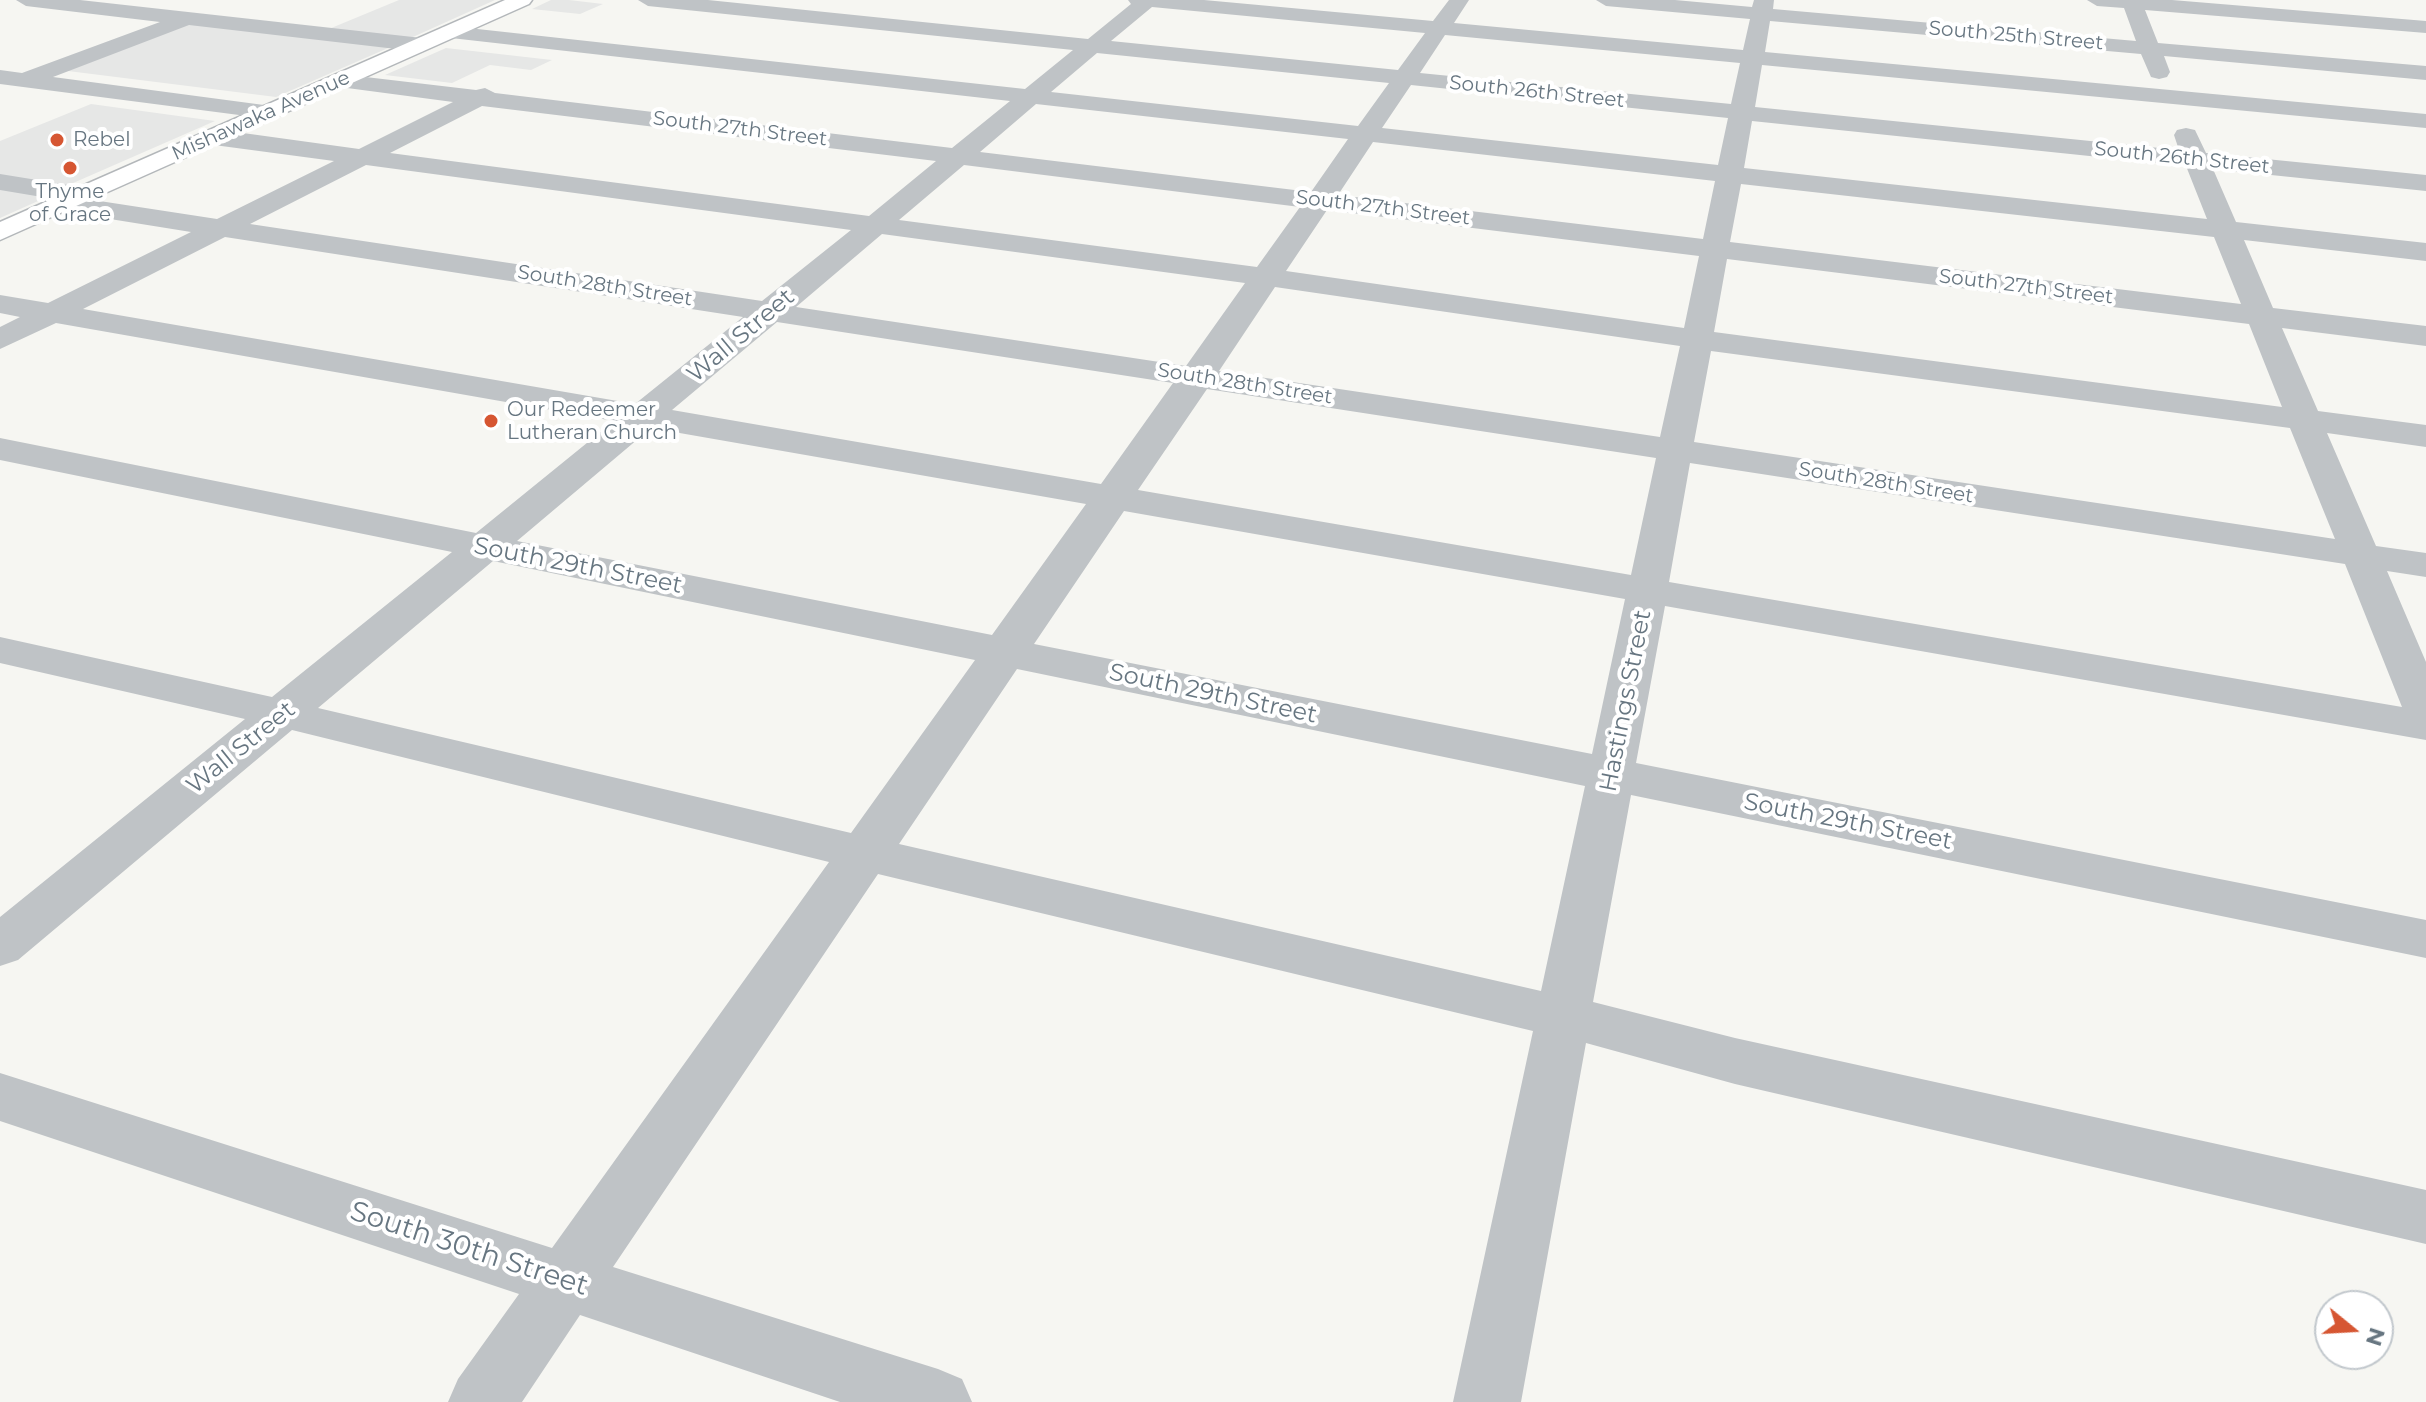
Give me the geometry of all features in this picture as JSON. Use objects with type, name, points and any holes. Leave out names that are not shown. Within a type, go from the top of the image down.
[{"type":"main road","name":"Mishawaka Avenue","points":[[0,232],[522,0]]},
{"type":"street","points":[[26,0],[422,45]]},
{"type":"street","points":[[0,89],[12,79],[241,0]]},
{"type":"street","points":[[1138,0],[1450,14],[1753,58],[2426,121]]},
{"type":"street","name":"Wall Street","points":[[0,946],[1148,0]]},
{"type":"street","name":"South 25th Street","points":[[1606,0],[1763,7],[2149,48],[2426,73]]},
{"type":"street","points":[[2097,0],[2426,27]]},
{"type":"street","points":[[2132,2],[2224,231],[2426,713]]},
{"type":"street","name":"Hastings Street","points":[[1487,1402],[1763,7]]},
{"type":"street","points":[[547,65],[651,10]]},
{"type":"street","name":"South 26th Street","points":[[651,10],[1092,46],[2426,183]]},
{"type":"street","points":[[482,1402],[1450,14]]},
{"type":"street","points":[[450,32],[2426,252]]},
{"type":"street","points":[[0,339],[523,77]]},
{"type":"street","points":[[12,79],[270,112]]},
{"type":"street","name":"South 27th Street","points":[[340,81],[2426,336]]},
{"type":"street","points":[[214,137],[2426,436]]},
{"type":"street","name":"South 28th Street","points":[[0,182],[74,200],[221,228],[2426,565]]},
{"type":"street","points":[[0,304],[2426,726]]},
{"type":"street","name":"South 29th Street","points":[[0,449],[2426,939]]},
{"type":"street","points":[[0,650],[1750,1064],[2426,1217]]},
{"type":"street","name":"South 30th Street","points":[[0,1097],[938,1402]]},
{"type":"shaded area","points":[[399,0],[495,0],[404,41],[324,31]]},
{"type":"shaded area","points":[[551,0],[603,4],[580,14],[532,9]]},
{"type":"shaded area","points":[[189,22],[395,45],[276,97],[60,70]]},
{"type":"shaded area","points":[[446,48],[552,60],[531,70],[490,65],[452,83],[385,75]]},
{"type":"shaded area","points":[[91,104],[215,121],[64,187],[0,178],[0,141]]},
{"type":"shaded area","points":[[0,185],[56,193],[0,218]]},
{"type":"place","name":"Rebel","points":[[57,140]]},
{"type":"place","name":"Thyme of Grace","points":[[70,168]]},
{"type":"place","name":"Our Redeemer Lutheran Church","points":[[491,421]]}]
